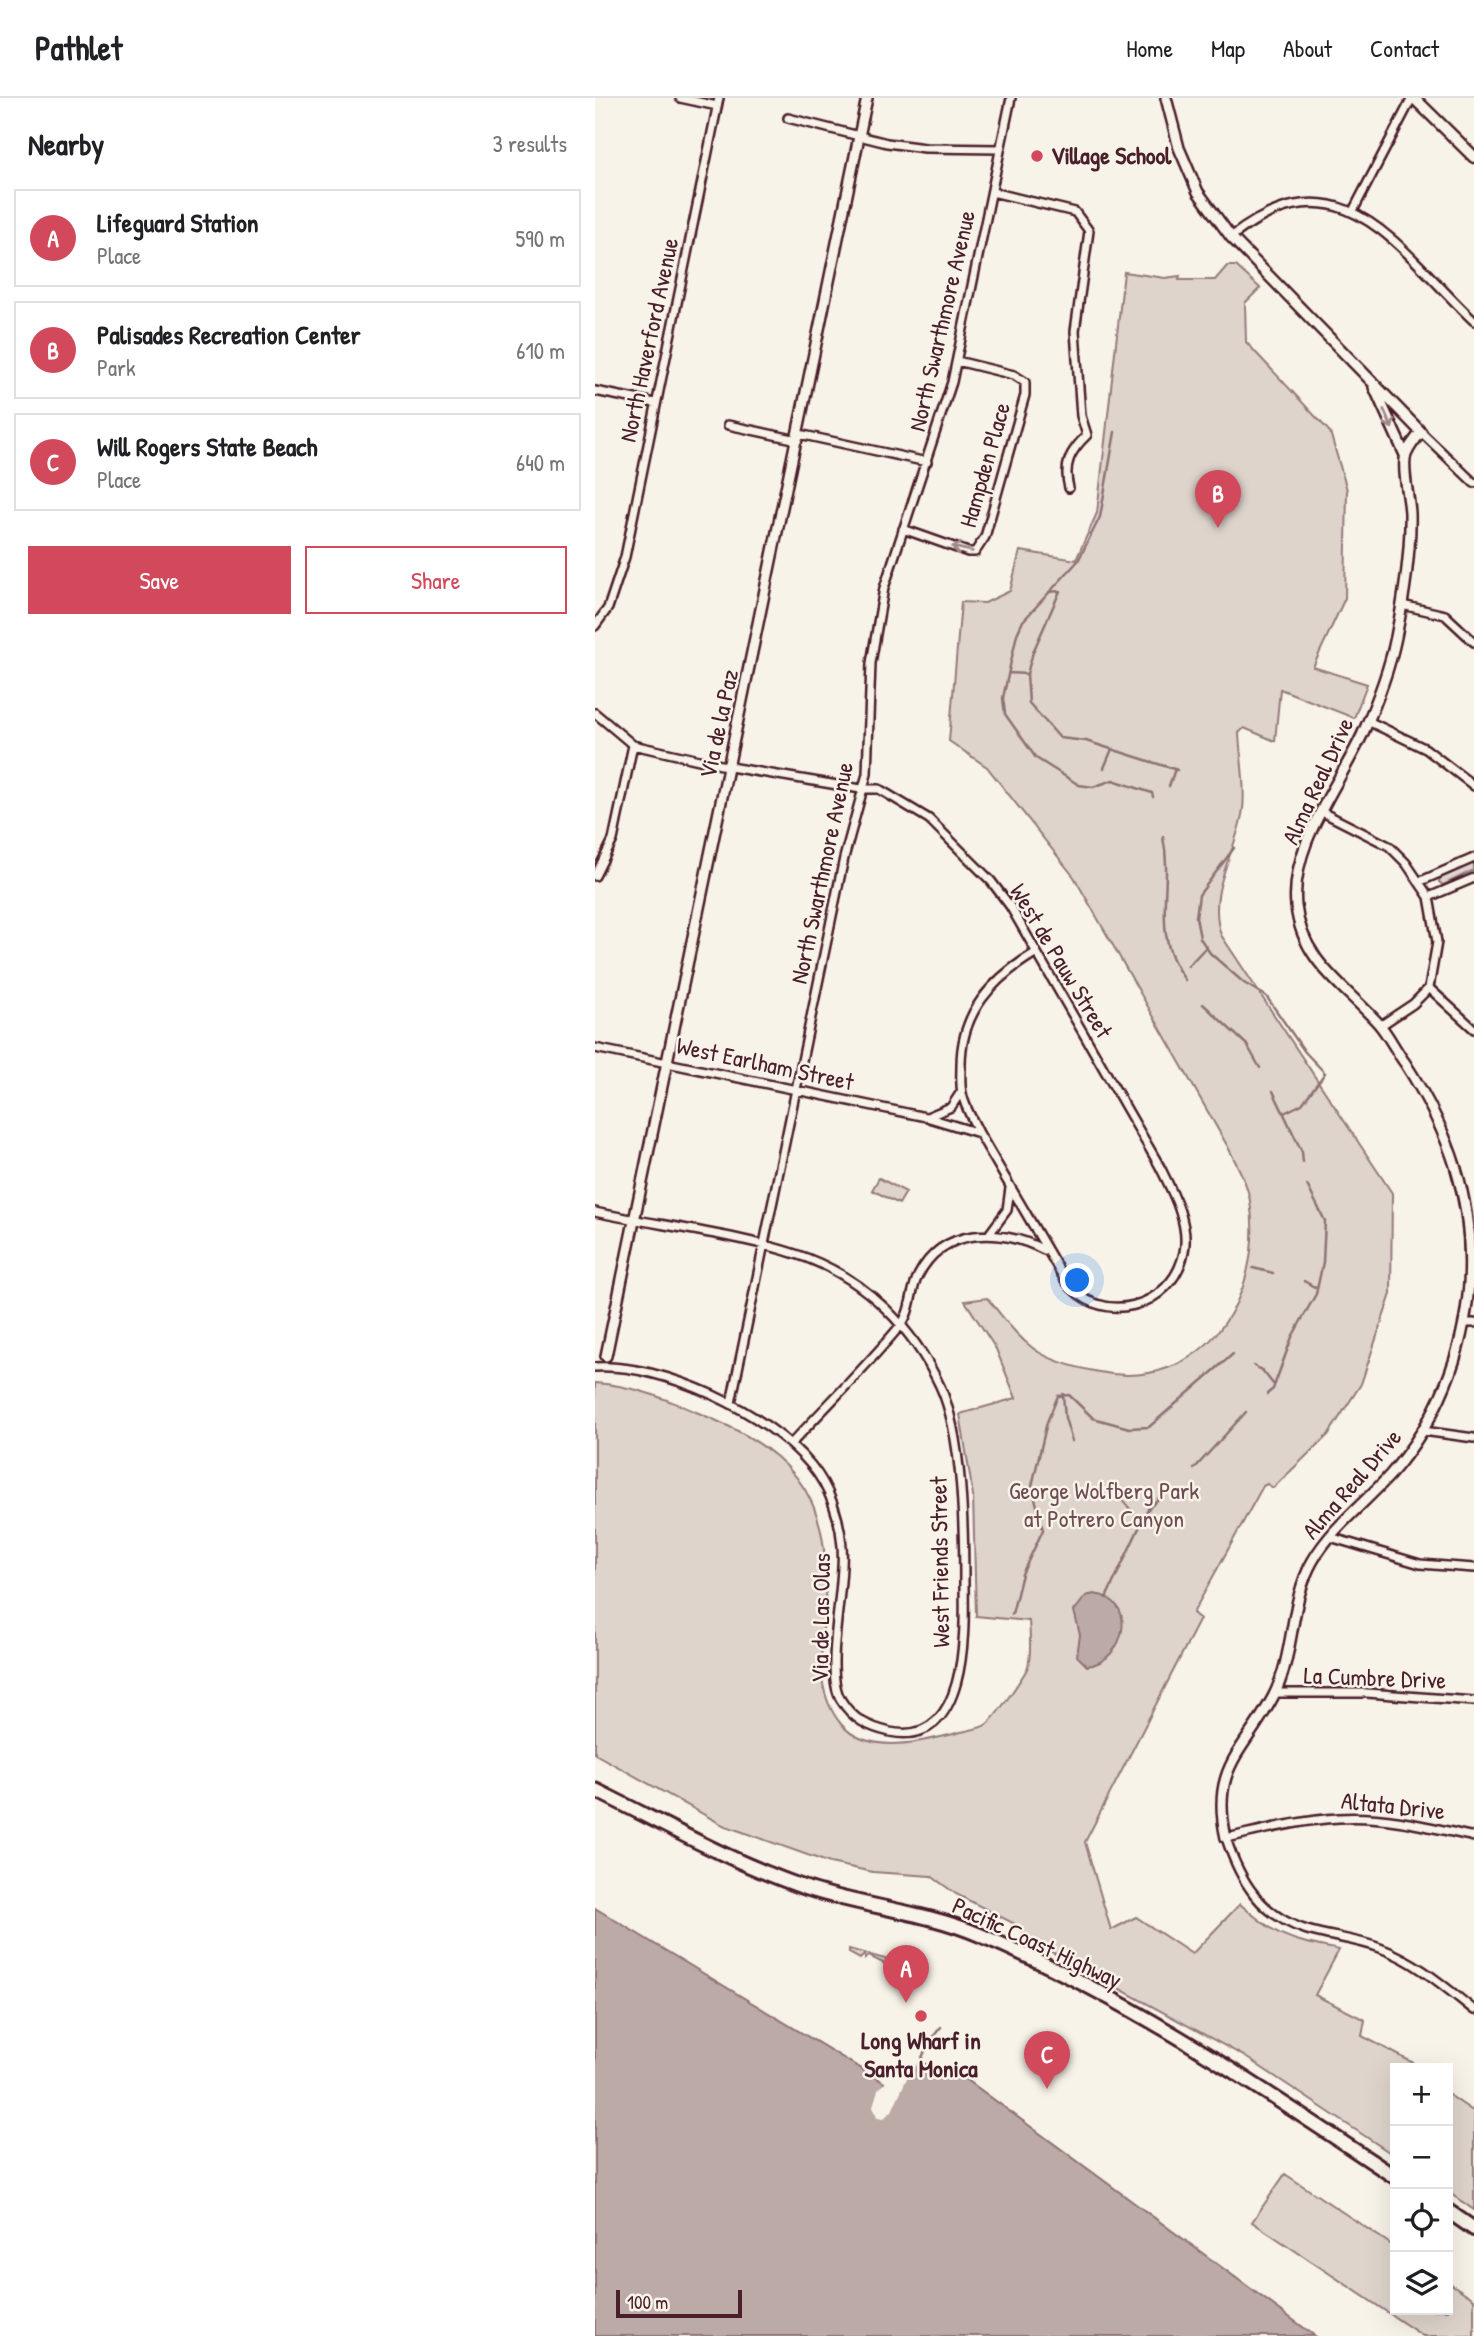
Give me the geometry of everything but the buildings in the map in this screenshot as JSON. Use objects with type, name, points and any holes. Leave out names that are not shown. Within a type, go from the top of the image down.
[{"type":"highway","name":"Pacific Coast Highway","points":[[595,1790],[775,1877],[809,1889],[939,1920],[1020,1953],[1187,2042],[1390,2174]]},
{"type":"highway","points":[[1453,2214],[1474,2229]]},
{"type":"main road","points":[[1413,98],[1474,157]]},
{"type":"street","points":[[680,98],[718,102]]},
{"type":"street","name":"Via de la Paz","points":[[606,1356],[799,437],[867,98]]},
{"type":"street","name":"North Swarthmore Avenue","points":[[731,1403],[866,774],[871,663],[884,588],[927,462],[957,361],[1011,98]]},
{"type":"street","points":[[1166,98],[1179,148],[1198,191],[1231,237],[1371,382],[1474,483]]},
{"type":"street","points":[[1353,211],[1413,98]]},
{"type":"street","name":"North Haverford Avenue","points":[[595,626],[608,608],[625,557],[718,102]]},
{"type":"street","points":[[788,118],[925,148],[1000,149]]},
{"type":"street","points":[[992,192],[1075,212],[1089,230],[1075,331],[1081,416],[1087,435],[1075,446],[1067,462],[1069,488]]},
{"type":"street","points":[[1231,237],[1263,215],[1288,204],[1319,202],[1353,211],[1365,216],[1474,321]]},
{"type":"street","name":"Hampden Place","points":[[903,529],[968,552],[975,552],[985,537],[1026,388],[1020,377],[957,361]]},
{"type":"street","points":[[1371,382],[1405,455]]},
{"type":"street","points":[[595,391],[655,403]]},
{"type":"street","points":[[728,425],[927,462]]},
{"type":"street","points":[[1405,455],[1421,432]]},
{"type":"street","name":"Alma Real Drive","points":[[1226,1838],[1222,1810],[1225,1777],[1242,1742],[1275,1693],[1301,1586],[1330,1536],[1390,1475],[1423,1430],[1442,1393],[1469,1323],[1471,1214],[1447,1138],[1432,1105],[1380,1026],[1325,973],[1302,932],[1296,905],[1297,877],[1304,851],[1380,694],[1402,605],[1410,514],[1405,455]]},
{"type":"street","points":[[1402,605],[1445,615],[1474,642]]},
{"type":"street","points":[[595,713],[633,745],[730,767],[861,789],[879,789]]},
{"type":"street","points":[[1368,721],[1426,749],[1474,786]]},
{"type":"street","points":[[595,876],[613,840],[633,745]]},
{"type":"street","points":[[866,774],[879,789]]},
{"type":"street","name":"West de Pauw Street","points":[[879,789],[929,819],[969,857],[1010,906],[1174,1195],[1185,1250],[1180,1266],[1161,1292],[1146,1302],[1114,1308],[1098,1306],[1073,1292],[1046,1251]]},
{"type":"street","points":[[1322,812],[1389,846],[1421,881],[1429,897],[1437,942],[1429,988],[1413,1004],[1380,1026]]},
{"type":"street","points":[[1421,881],[1474,858]]},
{"type":"street","points":[[1429,897],[1474,878]]},
{"type":"street","points":[[1035,953],[1007,970],[987,989],[971,1016],[961,1058],[961,1092],[979,1133],[1046,1251]]},
{"type":"street","points":[[1429,988],[1474,1029]]},
{"type":"street","name":"West Earlham Street","points":[[595,1048],[926,1117],[979,1133]]},
{"type":"street","points":[[926,1117],[951,1107],[961,1092]]},
{"type":"street","points":[[992,1231],[1007,1210],[1010,1187]]},
{"type":"street","name":"West Friends Street","points":[[595,1212],[765,1246],[807,1258],[843,1276],[902,1323],[941,1388],[951,1426],[961,1486],[964,1614],[960,1671],[947,1710],[933,1723],[899,1734]]},
{"type":"street","points":[[791,1444],[902,1323],[918,1273],[932,1258],[960,1239],[992,1231],[1024,1240],[1046,1251]]},
{"type":"street","name":"Via de Las Olas","points":[[595,1367],[661,1376],[731,1403],[791,1444],[813,1467],[829,1494],[837,1516],[842,1547],[842,1594],[834,1662],[836,1692],[843,1704],[867,1727],[899,1734]]},
{"type":"street","points":[[1423,1430],[1474,1438]]},
{"type":"street","points":[[1330,1536],[1420,1564],[1474,1568]]},
{"type":"street","name":"La Cumbre Drive","points":[[1275,1693],[1367,1693],[1474,1701]]},
{"type":"street","name":"Altata Drive","points":[[1226,1838],[1304,1821],[1340,1818],[1419,1824],[1474,1837]]},
{"type":"street","points":[[1226,1838],[1237,1871],[1266,1908],[1307,1930],[1369,1945],[1413,1964],[1474,2010]]},
{"type":"green space","name":"George Wolfberg Park at Potrero Canyon","points":[[1227,266],[1236,266],[1260,288],[1245,303],[1246,342],[1330,432],[1347,490],[1345,598],[1313,667],[1367,684],[1354,718],[1280,689],[1275,741],[1244,728],[1239,733],[1243,809],[1220,887],[1217,918],[1221,935],[1392,1193],[1391,1294],[1361,1384],[1328,1435],[1273,1488],[1267,1484],[1263,1486],[1193,1613],[1200,1619],[1085,1842],[1111,1930],[1136,1917],[1192,1954],[1240,1904],[1285,1936],[1339,1950],[1315,1995],[1365,2020],[1362,2036],[1413,2063],[1390,2063],[1390,2153],[1244,2056],[1033,1942],[1015,1924],[956,1894],[931,1876],[873,1872],[830,1863],[723,1825],[595,1754],[595,1383],[641,1391],[715,1420],[750,1438],[777,1457],[797,1478],[811,1502],[820,1528],[825,1558],[821,1667],[828,1702],[841,1724],[866,1740],[898,1744],[915,1742],[987,1724],[1020,1681],[1030,1658],[1029,1621],[976,1616],[973,1495],[960,1414],[1016,1398],[996,1349],[965,1301],[987,1298],[1021,1338],[1049,1358],[1099,1372],[1136,1375],[1169,1368],[1197,1352],[1219,1330],[1237,1302],[1247,1271],[1252,1236],[1250,1201],[1241,1173],[1228,1147],[1074,877],[987,767],[949,741],[961,602],[985,603],[1010,591],[1020,551],[1076,560],[1097,513],[1124,272],[1165,278],[1180,276],[1179,280],[1215,280]]},
{"type":"green space","points":[[1474,862],[1474,870],[1443,885],[1439,882],[1440,878]]},
{"type":"green space","points":[[879,1178],[906,1192],[899,1204],[872,1190]]},
{"type":"green space","points":[[849,1949],[896,1962],[890,1971],[885,1968],[887,1965],[869,1956],[865,1959],[865,1954],[860,1959],[849,1953]]},
{"type":"green space","points":[[1453,2097],[1474,2112],[1474,2210],[1453,2195]]},
{"type":"green space","points":[[1285,2174],[1390,2244],[1390,2314],[1252,2222]]},
{"type":"green space","points":[[1453,2285],[1474,2299],[1474,2336],[1423,2336],[1392,2315],[1453,2315]]},
{"type":"shaded area","points":[[1094,1594],[1108,1598],[1118,1607],[1122,1630],[1111,1654],[1100,1662],[1087,1666],[1077,1656],[1080,1635],[1074,1611],[1086,1596]]},
{"type":"shaded area","points":[[595,1908],[888,2085],[912,2060],[959,2074],[1315,2336],[595,2336]]},
{"type":"pier","points":[[910,2058],[921,2059],[906,2080],[892,2111],[884,2118],[877,2117],[873,2106],[878,2090]]},
{"type":"waterway","points":[[1115,432],[1100,517],[1078,561],[1023,621],[1017,634],[1003,698],[1005,714],[1036,758],[1079,785],[1093,787],[1113,780],[1152,793],[1153,797]]},
{"type":"waterway","points":[[1049,592],[1060,591],[1033,652],[1027,674],[1029,703],[1060,738],[1086,741],[1177,770]]},
{"type":"waterway","points":[[1009,673],[1027,674]]},
{"type":"waterway","points":[[1104,768],[1112,749]]},
{"type":"waterway","points":[[1169,786],[1175,769]]},
{"type":"waterway","points":[[1163,837],[1166,856],[1165,927],[1174,962],[1185,980]]},
{"type":"waterway","points":[[1234,848],[1199,895],[1196,917],[1200,938],[1210,953],[1244,983],[1266,996],[1305,1052],[1325,1073],[1302,1104],[1284,1113]]},
{"type":"waterway","points":[[1188,966],[1206,947]]},
{"type":"waterway","points":[[1203,1004],[1247,1045],[1260,1068]]},
{"type":"waterway","points":[[1273,1091],[1302,1152],[1303,1162]]},
{"type":"waterway","points":[[1267,1394],[1273,1389],[1292,1337],[1316,1294],[1323,1262],[1325,1221],[1307,1185]]},
{"type":"waterway","points":[[1253,1268],[1273,1273]]},
{"type":"waterway","points":[[1304,1281],[1316,1288]]},
{"type":"waterway","points":[[1012,1614],[1022,1574],[1043,1530],[1032,1486],[1047,1422],[1058,1396],[1069,1395],[1093,1418],[1129,1428],[1149,1427],[1233,1354]]},
{"type":"waterway","points":[[1254,1366],[1262,1370],[1274,1385]]},
{"type":"waterway","points":[[1063,1394],[1065,1418],[1072,1441]]},
{"type":"waterway","points":[[1194,1469],[1246,1412]]},
{"type":"waterway","points":[[1106,1598],[1148,1509],[1168,1489]]},
{"type":"waterway","points":[[1122,1500],[1142,1523]]},
{"type":"waterway","points":[[920,2063],[928,2043],[941,2027]]},
{"type":"place","name":"Village School","points":[[1037,156]]},
{"type":"place","name":"Palisades Recreation Center","points":[[1218,528]]},
{"type":"place","name":"Lifeguard Station","points":[[906,2003]]},
{"type":"place","name":"Long Wharf in Santa Monica","points":[[921,2016]]},
{"type":"place","name":"Will Rogers State Beach","points":[[1047,2089]]}]
